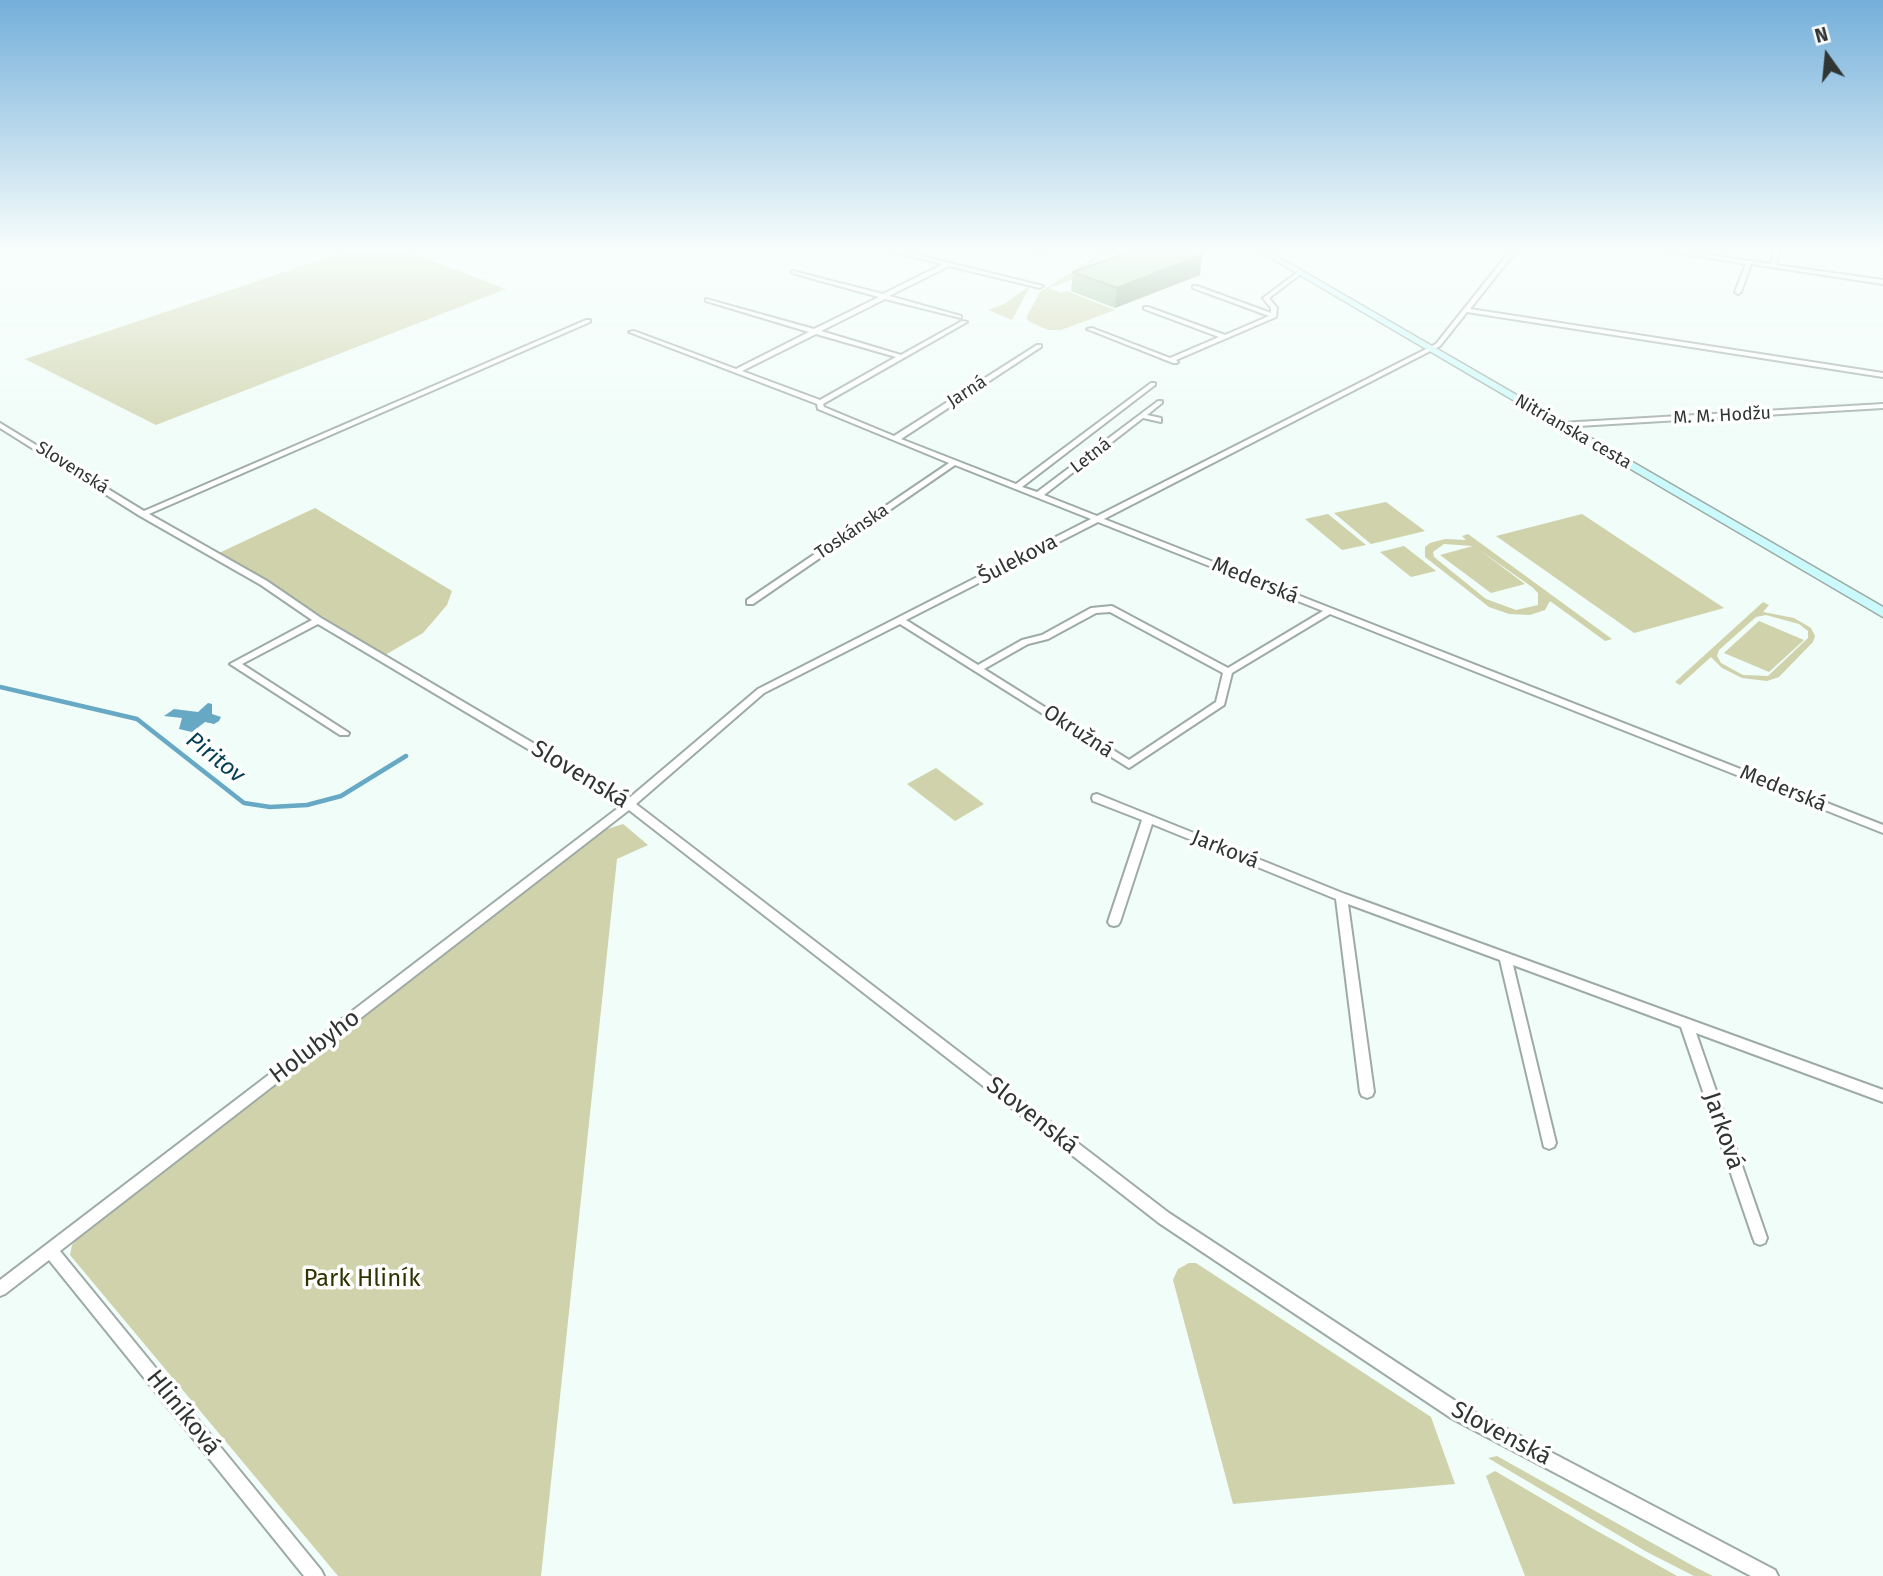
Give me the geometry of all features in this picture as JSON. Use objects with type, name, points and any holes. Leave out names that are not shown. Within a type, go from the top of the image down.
[{"type":"main road","name":"Nitrianska cesta","points":[[1389,325],[1883,612]]},
{"type":"street","points":[[143,514],[580,325]]},
{"type":"street","points":[[791,325],[902,357]]},
{"type":"street","points":[[737,371],[830,325]]},
{"type":"street","points":[[820,403],[902,357],[952,325]]},
{"type":"street","points":[[1191,325],[1225,337]]},
{"type":"street","points":[[1171,360],[1254,325]]},
{"type":"street","name":"Šulekova","points":[[628,804],[761,691],[1438,345],[1454,325]]},
{"type":"street","points":[[1559,325],[1883,375]]},
{"type":"street","points":[[1090,328],[1180,364]]},
{"type":"street","name":"Mederská","points":[[632,332],[820,403],[820,408],[895,439],[1883,829]]},
{"type":"street","name":"Jarná","points":[[895,439],[1039,346]]},
{"type":"street","points":[[1017,487],[1153,384]]},
{"type":"street","name":"Letná","points":[[1039,495],[1160,402]]},
{"type":"street","name":"M. M. Hodžu","points":[[1560,425],[1883,407]]},
{"type":"street","points":[[1142,416],[1158,420]]},
{"type":"street","name":"Slovenská","points":[[0,425],[143,514],[264,583],[318,620],[628,804],[1164,1218],[1457,1412],[1769,1576]]},
{"type":"street","name":"Toskánska","points":[[750,602],[955,462]]},
{"type":"street","points":[[979,668],[1025,642],[1045,637],[1094,610],[1112,610],[1228,672],[1329,611]]},
{"type":"street","points":[[318,620],[235,664],[344,733]]},
{"type":"street","name":"Okružná","points":[[901,620],[1129,765],[1221,703],[1228,672]]},
{"type":"street","name":"Jarková","points":[[1097,797],[1341,897],[1883,1096]]},
{"type":"street","name":"Holubyho","points":[[0,1289],[628,804]]},
{"type":"street","points":[[1114,922],[1148,819]]},
{"type":"street","points":[[1341,897],[1367,1092]]},
{"type":"street","points":[[1505,957],[1549,1143]]},
{"type":"street","name":"Jarková","points":[[1686,1023],[1760,1238]]},
{"type":"street","name":"Hliníková","points":[[50,1250],[316,1576]]},
{"type":"green space","points":[[128,325],[415,325],[156,425],[25,359]]},
{"type":"green space","points":[[1036,325],[1076,325],[1061,330],[1048,330]]},
{"type":"green space","points":[[1386,502],[1425,531],[1371,544],[1334,513]]},
{"type":"green space","points":[[315,508],[452,591],[447,605],[423,633],[385,655],[219,553]]},
{"type":"green space","points":[[1328,514],[1366,545],[1342,550],[1305,519]]},
{"type":"green space","points":[[1582,514],[1724,608],[1634,633],[1496,536]]},
{"type":"green space","points":[[1468,534],[1612,639],[1605,641],[1550,601],[1545,610],[1530,615],[1509,614],[1489,607],[1425,557],[1425,547],[1430,543],[1445,539],[1466,540],[1462,536]],"holes":[[[1444,544],[1473,546],[1440,555],[1491,593],[1525,584],[1478,549],[1532,587],[1538,593],[1538,605],[1516,610],[1486,599],[1434,557],[1433,552]]]},
{"type":"green space","points":[[1404,546],[1436,571],[1411,577],[1380,552]]},
{"type":"green space","points":[[1763,602],[1769,605],[1763,612],[1794,618],[1811,628],[1815,636],[1813,642],[1779,677],[1767,681],[1742,678],[1722,668],[1711,657],[1680,685],[1675,682]],"holes":[[[1766,615],[1799,624],[1808,631],[1808,638],[1768,676],[1743,675],[1721,663],[1717,656],[1719,650],[1756,617]]]},
{"type":"green space","points":[[1759,621],[1804,640],[1769,672],[1724,653]]},
{"type":"green space","points":[[936,768],[984,804],[955,821],[907,784]]},
{"type":"green space","name":"Park Hliník","points":[[623,824],[648,845],[617,859],[541,1576],[338,1576],[70,1255],[72,1245],[84,1231],[604,830]]},
{"type":"green space","points":[[1189,1263],[1196,1263],[1431,1417],[1455,1484],[1233,1504],[1173,1280],[1178,1269]]},
{"type":"green space","points":[[1497,1456],[1713,1576],[1694,1576],[1647,1552],[1488,1458]]},
{"type":"green space","points":[[1495,1471],[1677,1576],[1525,1576],[1486,1476]]},
{"type":"water","points":[[208,703],[212,704],[212,714],[221,717],[219,721],[214,724],[205,722],[192,732],[179,729],[182,718],[164,716],[174,709],[198,712]]},
{"type":"waterway","name":"Piritov","points":[[0,687],[137,719],[244,803],[270,807],[307,805],[341,796],[406,756]]}]
